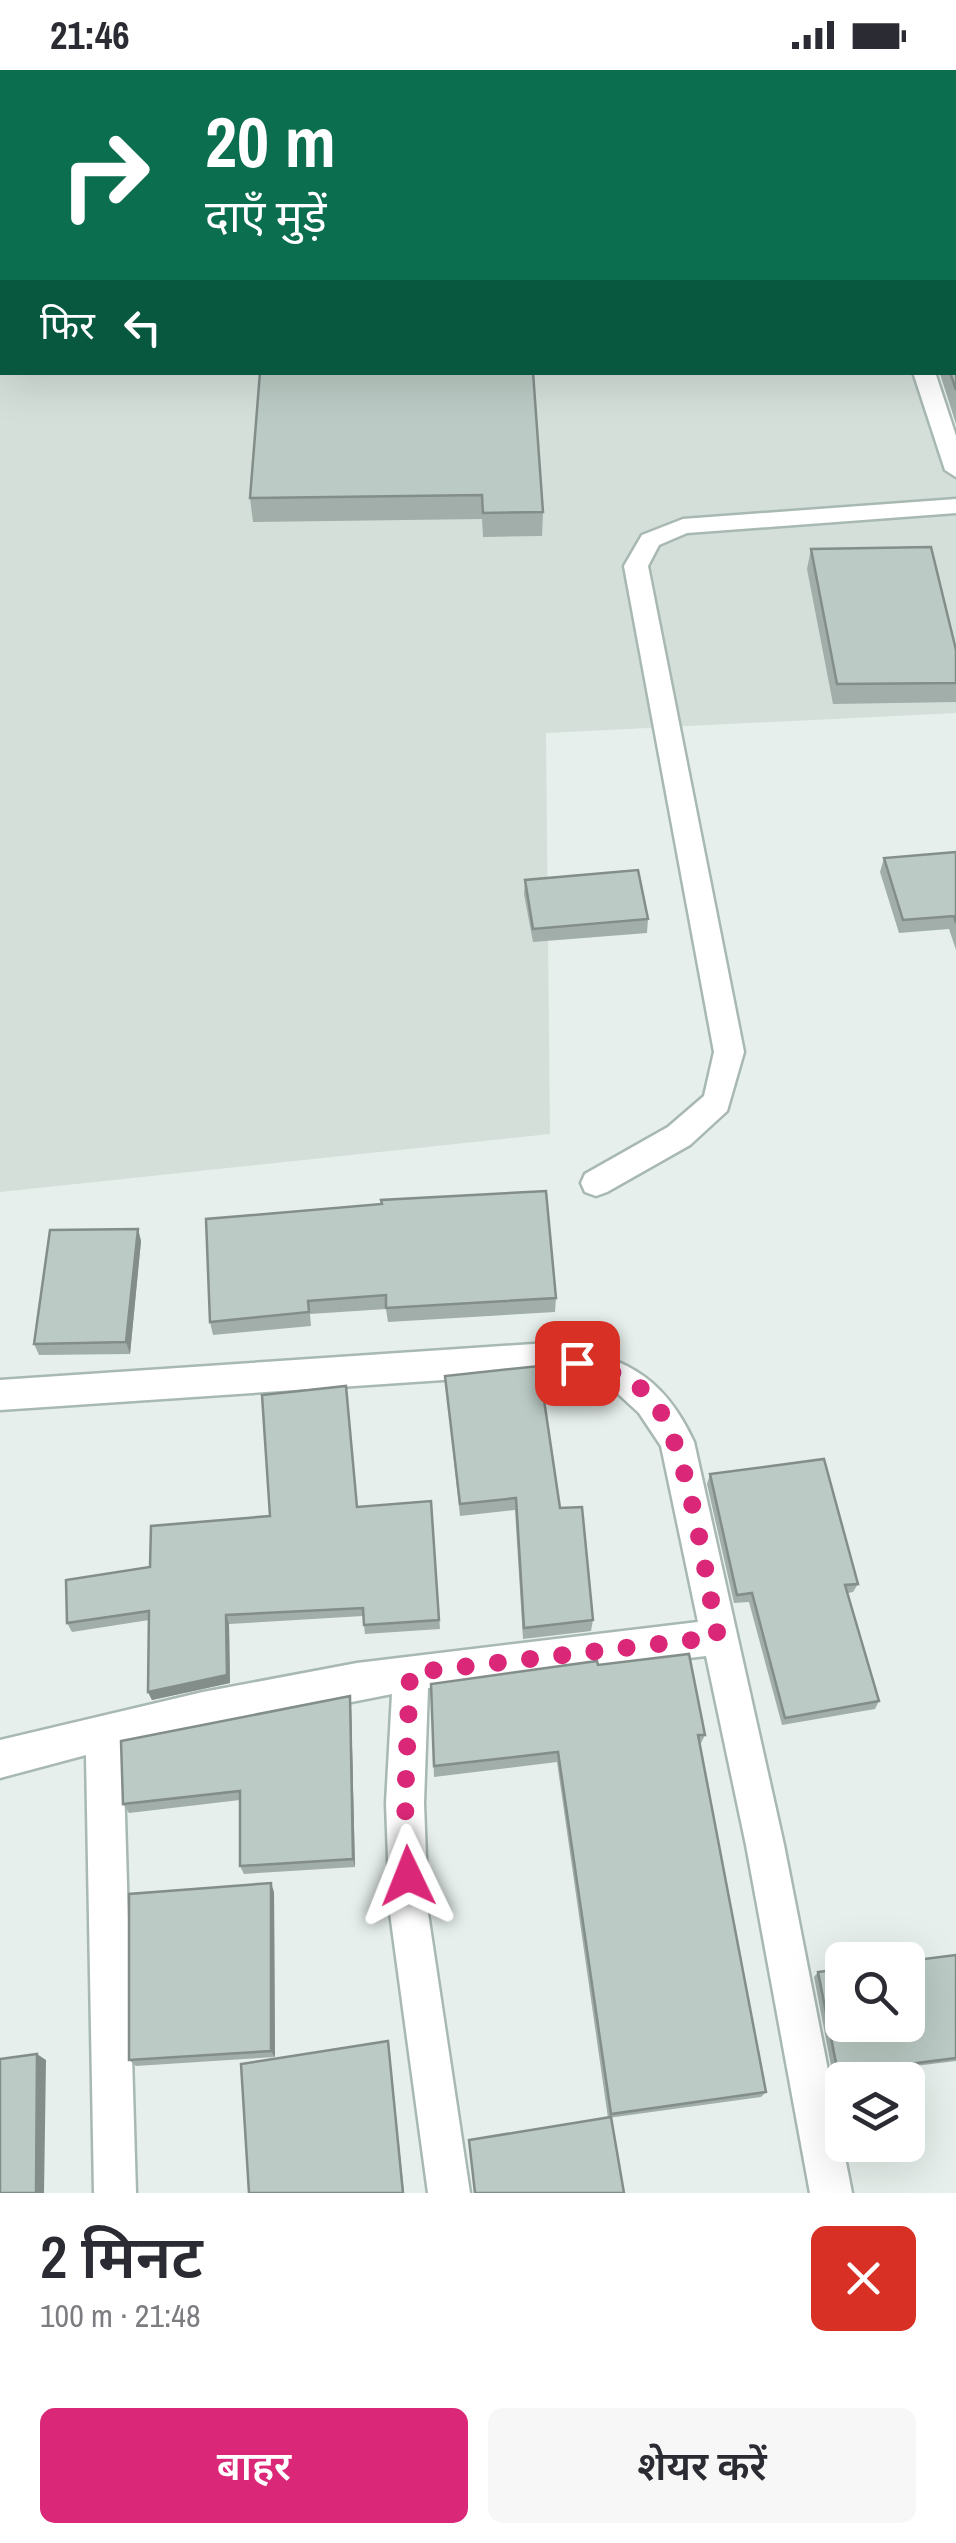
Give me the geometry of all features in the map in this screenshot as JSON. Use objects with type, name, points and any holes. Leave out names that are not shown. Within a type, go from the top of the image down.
[{"type":"street","points":[[925,375],[956,470]]},
{"type":"street","points":[[596,1183],[679,1136],[717,1102],[730,1052],[636,566],[650,540],[683,526],[956,506]]},
{"type":"street","points":[[0,1394],[548,1358],[606,1368],[651,1398],[677,1442],[765,1845],[831,2193]]},
{"type":"street","points":[[0,1759],[268,1697],[410,1673],[718,1637]]},
{"type":"street","points":[[410,1673],[405,1803],[409,1913],[449,2193]]},
{"type":"street","points":[[104,1732],[115,2193]]},
{"type":"shaded area","points":[[0,375],[925,375],[956,470],[956,713],[546,733],[550,1134],[0,1192]]},
{"type":"building","points":[[260,375],[533,375],[543,512],[483,513],[482,495],[250,498]]},
{"type":"building","points":[[931,547],[956,650],[956,683],[837,684],[811,549]]},
{"type":"building","points":[[956,852],[956,923],[954,916],[903,920],[884,858]]},
{"type":"building","points":[[638,870],[648,919],[533,929],[525,880]]},
{"type":"building","points":[[546,1191],[556,1298],[386,1308],[386,1295],[308,1301],[309,1312],[210,1322],[206,1219],[382,1204],[381,1200]]},
{"type":"building","points":[[138,1229],[126,1342],[34,1344],[50,1230]]},
{"type":"building","points":[[539,1366],[560,1508],[582,1507],[593,1620],[524,1628],[516,1498],[460,1504],[445,1376]]},
{"type":"building","points":[[346,1386],[357,1507],[431,1501],[439,1620],[364,1625],[363,1608],[226,1615],[227,1675],[148,1692],[149,1611],[67,1623],[66,1580],[150,1567],[151,1526],[270,1516],[262,1395]]},
{"type":"building","points":[[824,1459],[858,1584],[845,1585],[879,1701],[785,1718],[752,1593],[737,1595],[710,1474]]},
{"type":"building","points":[[689,1654],[705,1735],[698,1735],[766,2092],[611,2114],[558,1752],[434,1766],[431,1684],[597,1661],[598,1665]]},
{"type":"building","points":[[350,1696],[353,1859],[240,1866],[240,1791],[123,1804],[121,1741]]},
{"type":"building","points":[[271,1883],[271,2051],[129,2060],[129,1894]]},
{"type":"building","points":[[956,1955],[956,2058],[836,2062],[832,2042],[925,2042],[925,1959]]},
{"type":"building","points":[[825,1971],[825,2007],[818,1972]]},
{"type":"building","points":[[388,2041],[403,2193],[249,2193],[241,2064]]},
{"type":"building","points":[[37,2054],[36,2193],[0,2193],[0,2059]]},
{"type":"building","points":[[611,2117],[624,2193],[475,2193],[469,2140]]},
{"type":"route","points":[[408,1876],[405,1803],[410,1673],[718,1637],[677,1442],[651,1398],[606,1368],[577,1363]]}]
